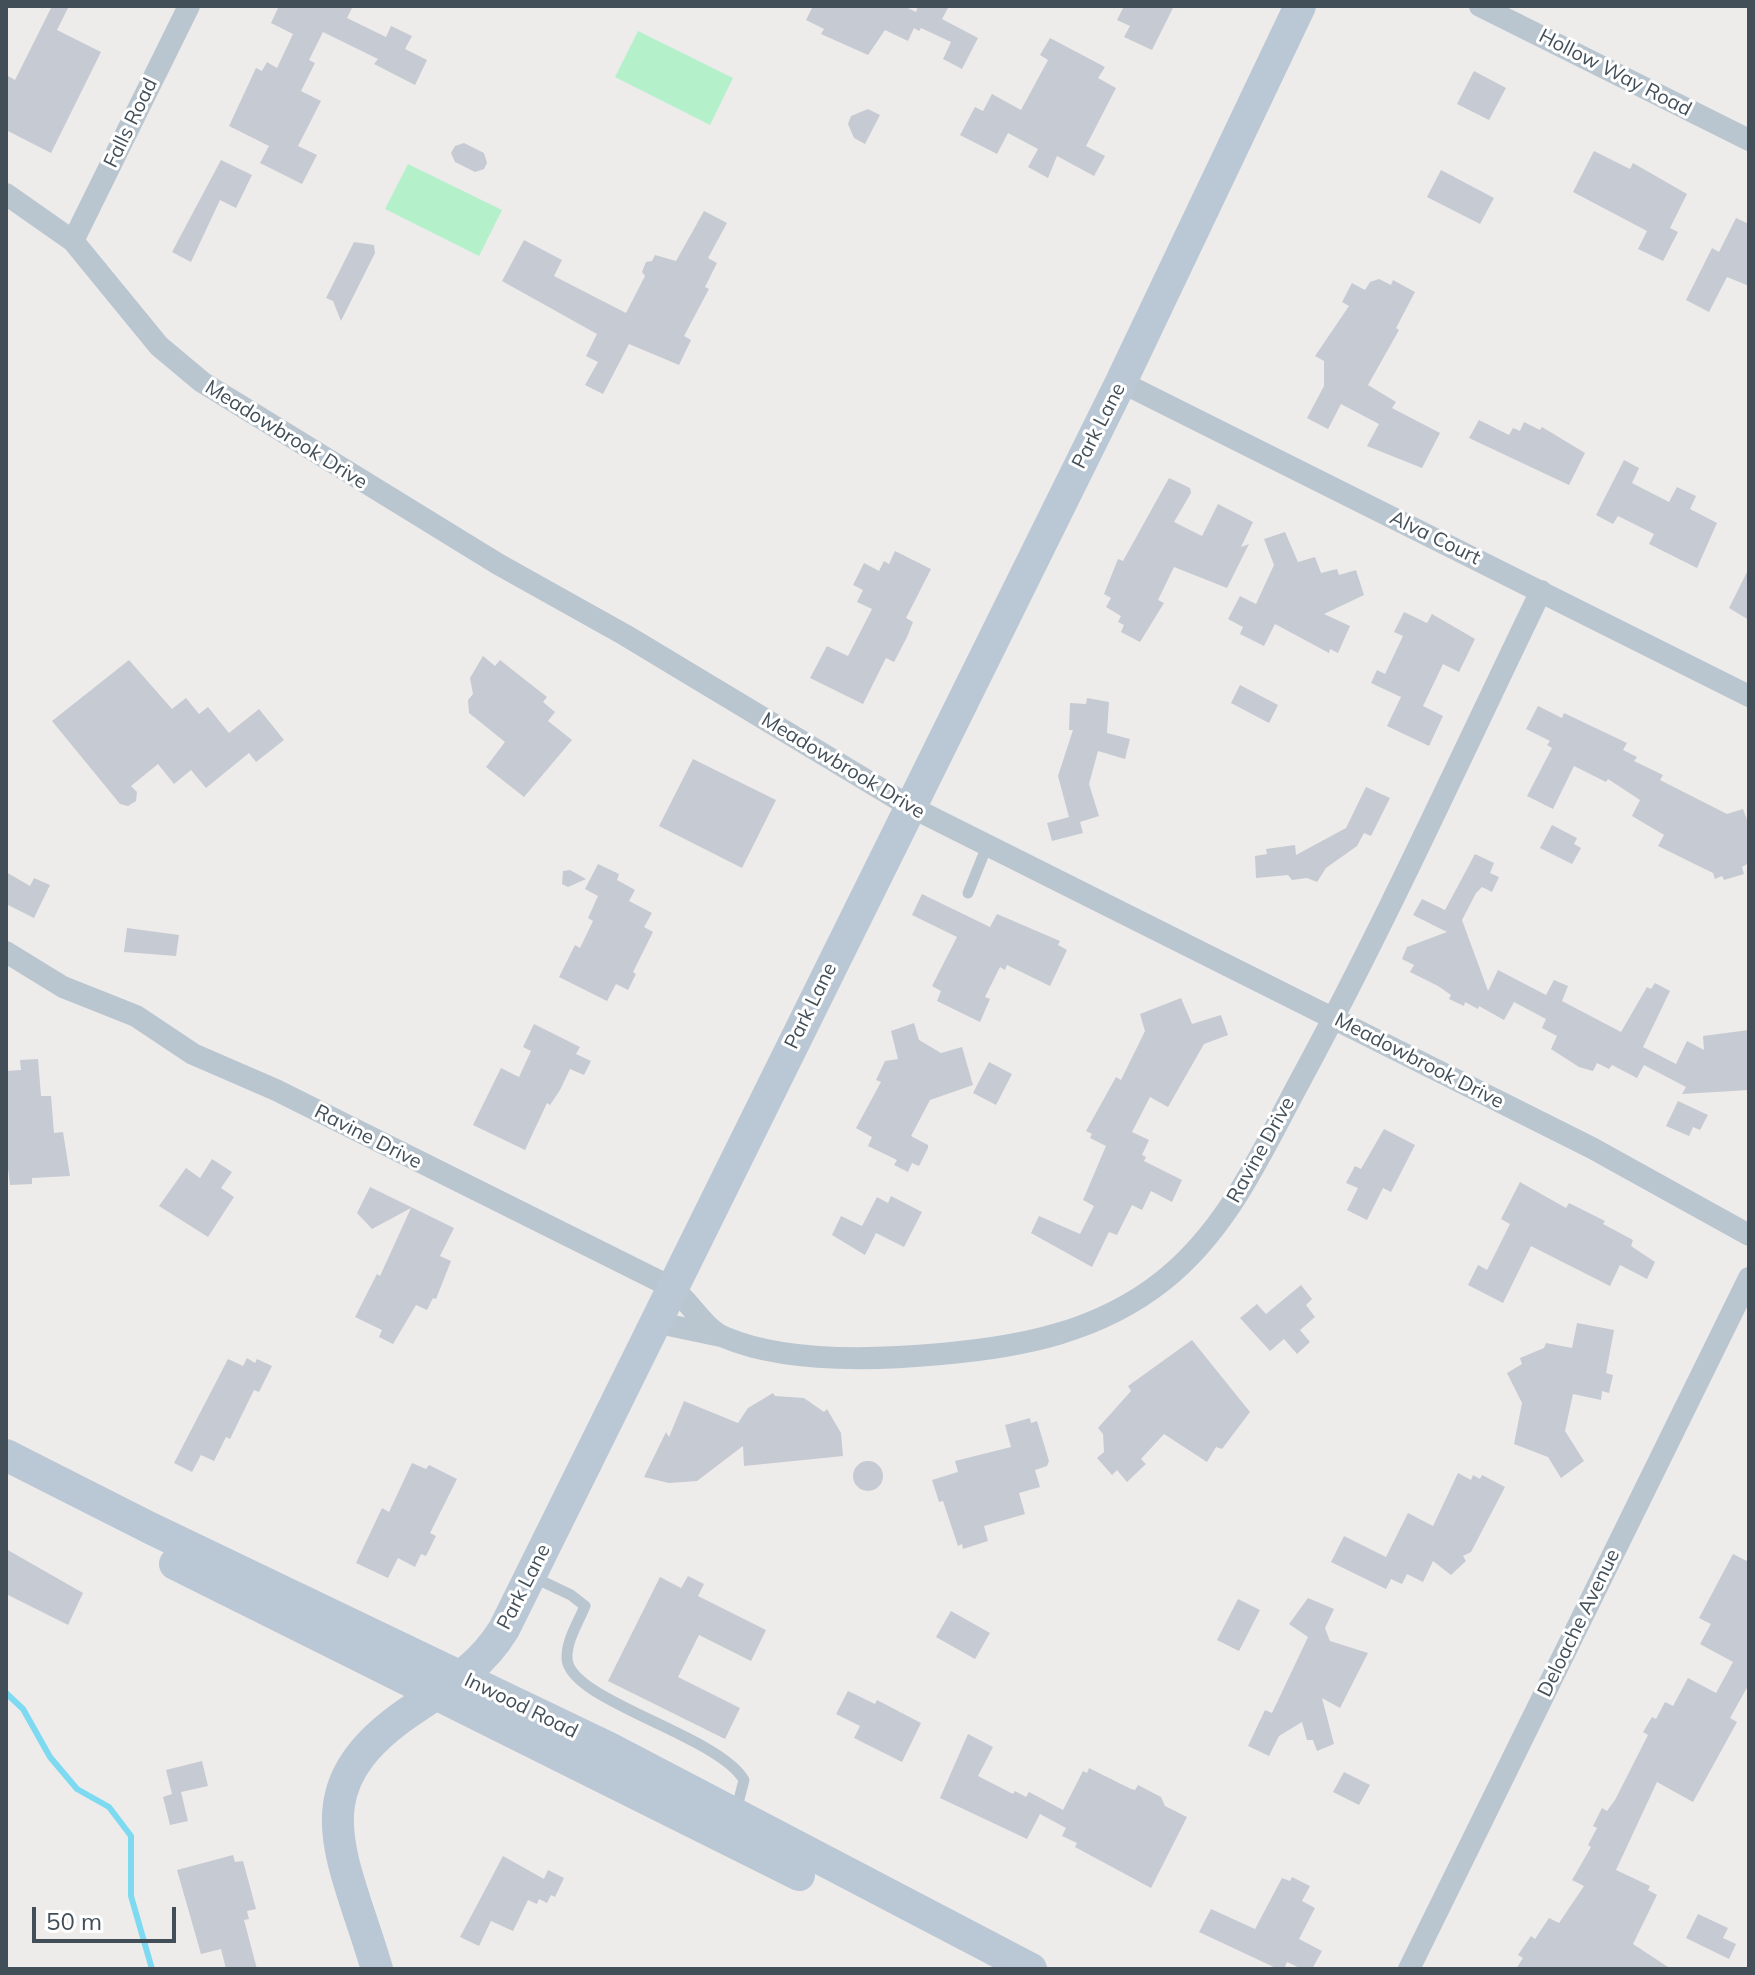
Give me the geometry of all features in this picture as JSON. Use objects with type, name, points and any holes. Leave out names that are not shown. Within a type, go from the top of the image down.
[{"type":"street","name":"Falls Road","points":[[73,241],[189,6]]},
{"type":"street","name":"Park Lane","points":[[377,1969],[342,1854],[337,1803],[347,1772],[375,1736],[462,1677],[492,1648],[1121,382],[1300,6]]},
{"type":"street","name":"Hollow Way Road","points":[[1480,6],[1749,140]]},
{"type":"street","name":"Meadowbrook Drive","points":[[6,194],[73,241],[159,346],[202,382],[472,548],[625,635],[909,806],[1592,1148],[1749,1235]]},
{"type":"street","name":"Alva Court","points":[[1121,382],[1749,696]]},
{"type":"street","name":"Ravine Drive","points":[[654,1322],[773,1350],[841,1358],[923,1356],[1006,1348],[1064,1334],[1107,1316],[1162,1282],[1216,1229],[1334,1018],[1541,591]]},
{"type":"street","name":"Ravine Drive","points":[[6,952],[63,987],[136,1016],[193,1054],[276,1090],[671,1287],[721,1336]]},
{"type":"street","name":"Deloache Avenue","points":[[1409,1969],[1749,1278]]},
{"type":"street","name":"Inwood Road","points":[[6,1455],[146,1538],[435,1696],[746,1831]]},
{"type":"street","name":"Inwood Road","points":[[6,1478],[462,1677],[609,1748],[746,1831],[971,1955],[1031,1969]]},
{"type":"lane","points":[[968,893],[987,846]]},
{"type":"lane","points":[[530,1576],[571,1595],[585,1606],[568,1646],[567,1662],[572,1674],[598,1693],[721,1756],[739,1771],[744,1780],[746,1831]]},
{"type":"green space","points":[[638,31],[733,78],[710,125],[615,77]]},
{"type":"green space","points":[[408,164],[502,210],[479,256],[385,209]]},
{"type":"building","points":[[52,6],[69,6],[57,30],[101,52],[51,153],[6,130],[6,75],[15,80]]},
{"type":"building","points":[[279,6],[353,6],[347,18],[386,37],[391,26],[412,36],[405,49],[427,60],[415,85],[374,64],[378,59],[323,32],[309,60],[315,63],[301,91],[321,101],[298,146],[317,155],[302,184],[260,163],[269,146],[229,126],[256,68],[262,71],[267,62],[277,68],[293,34],[271,23]]},
{"type":"building","points":[[813,6],[904,6],[916,12],[918,6],[949,6],[942,19],[978,38],[962,69],[943,59],[951,42],[921,28],[919,31],[914,28],[908,41],[885,30],[868,55],[821,34],[824,29],[806,20]]},
{"type":"building","points":[[1124,6],[1174,6],[1152,50],[1124,37],[1130,26],[1117,20]]},
{"type":"building","points":[[1050,38],[1105,67],[1098,78],[1116,88],[1086,146],[1105,156],[1094,176],[1057,156],[1048,178],[1028,167],[1038,149],[1008,133],[997,154],[960,135],[975,107],[983,111],[992,94],[1021,110],[1048,60],[1040,55]]},
{"type":"building","points":[[1474,71],[1506,88],[1489,120],[1457,104]]},
{"type":"building","points":[[868,109],[880,115],[865,144],[854,138],[848,124],[851,116]]},
{"type":"building","points":[[464,143],[484,153],[487,163],[484,169],[475,172],[455,162],[451,153],[455,146]]},
{"type":"building","points":[[1594,151],[1630,169],[1633,163],[1687,194],[1670,228],[1678,232],[1663,261],[1638,249],[1647,231],[1573,192]]},
{"type":"building","points":[[221,160],[252,175],[236,208],[220,200],[191,262],[172,252]]},
{"type":"building","points":[[1441,170],[1494,198],[1480,224],[1427,197]]},
{"type":"building","points":[[704,211],[727,223],[708,258],[717,263],[705,287],[709,289],[684,336],[691,340],[679,365],[629,344],[603,394],[585,385],[598,362],[586,356],[597,334],[502,281],[524,240],[562,260],[554,276],[626,313],[645,276],[642,272],[646,262],[652,261],[655,255],[676,261]]},
{"type":"building","points":[[1736,218],[1749,224],[1749,286],[1727,277],[1709,312],[1686,300],[1712,248],[1719,252]]},
{"type":"building","points":[[354,242],[374,245],[375,253],[341,321],[333,301],[326,298]]},
{"type":"building","points":[[1379,279],[1391,285],[1393,280],[1415,292],[1396,328],[1399,330],[1368,385],[1396,402],[1392,408],[1440,433],[1422,468],[1367,446],[1379,424],[1341,404],[1328,429],[1307,418],[1324,386],[1324,361],[1315,356],[1349,306],[1342,302],[1352,283],[1365,290],[1370,282]]},
{"type":"building","points":[[1479,420],[1509,435],[1513,428],[1520,431],[1524,422],[1540,430],[1542,427],[1585,453],[1569,485],[1469,438]]},
{"type":"building","points":[[1624,460],[1639,468],[1632,483],[1669,502],[1677,487],[1696,496],[1690,509],[1717,523],[1697,568],[1649,544],[1654,534],[1618,516],[1613,524],[1596,515]]},
{"type":"building","points":[[1169,478],[1190,488],[1191,493],[1174,522],[1202,536],[1218,504],[1253,522],[1241,547],[1249,544],[1227,588],[1174,567],[1158,600],[1164,603],[1140,642],[1121,632],[1124,625],[1118,622],[1121,616],[1106,607],[1111,598],[1104,594],[1118,559],[1123,561]]},
{"type":"building","points":[[1285,532],[1298,562],[1315,557],[1321,573],[1337,569],[1339,575],[1356,570],[1364,595],[1324,614],[1350,626],[1338,653],[1330,649],[1329,653],[1275,624],[1264,646],[1240,634],[1243,627],[1228,619],[1240,596],[1256,604],[1274,565],[1264,539]]},
{"type":"building","points":[[895,551],[931,569],[906,618],[913,622],[907,637],[894,662],[886,658],[863,704],[810,678],[827,646],[848,656],[872,609],[857,602],[863,590],[853,585],[864,563],[879,571],[884,561],[889,564]]},
{"type":"building","points":[[1749,568],[1749,620],[1729,608]]},
{"type":"building","points":[[1404,612],[1427,623],[1432,614],[1475,639],[1459,672],[1443,664],[1423,706],[1443,716],[1429,746],[1387,726],[1401,697],[1371,683],[1377,670],[1385,674],[1403,636],[1394,632]]},
{"type":"building","points":[[483,656],[495,666],[500,660],[547,697],[543,702],[555,712],[548,721],[572,740],[524,797],[486,767],[505,742],[469,713],[468,700],[473,694],[470,678]]},
{"type":"building","points":[[129,660],[172,709],[186,698],[199,714],[208,707],[229,733],[259,709],[284,740],[256,762],[249,753],[206,788],[191,770],[174,784],[158,764],[131,786],[137,792],[136,801],[128,806],[120,804],[52,721]]},
{"type":"building","points":[[1240,685],[1278,705],[1269,723],[1231,703]]},
{"type":"building","points":[[1087,698],[1109,702],[1107,733],[1130,739],[1125,759],[1098,751],[1089,784],[1099,816],[1080,822],[1083,833],[1052,841],[1047,823],[1069,817],[1058,776],[1073,730],[1069,730],[1070,703],[1086,704]]},
{"type":"building","points":[[1538,706],[1562,718],[1564,713],[1627,743],[1623,750],[1637,757],[1634,761],[1663,775],[1660,780],[1727,814],[1743,809],[1749,825],[1749,863],[1742,867],[1744,874],[1724,880],[1722,876],[1715,879],[1713,873],[1658,846],[1664,835],[1632,816],[1640,800],[1608,779],[1606,782],[1574,766],[1553,809],[1527,796],[1552,748],[1547,745],[1550,741],[1526,729]]},
{"type":"building","points":[[693,759],[776,800],[742,868],[659,826]]},
{"type":"building","points":[[1366,787],[1390,798],[1371,836],[1364,833],[1357,846],[1326,868],[1317,882],[1307,878],[1292,880],[1288,875],[1256,878],[1255,856],[1267,854],[1266,849],[1295,845],[1296,855],[1346,828]]},
{"type":"building","points":[[1552,825],[1577,838],[1574,844],[1581,848],[1572,864],[1540,848]]},
{"type":"building","points":[[1475,854],[1494,863],[1490,873],[1499,877],[1492,892],[1482,887],[1476,893],[1462,920],[1488,991],[1498,970],[1546,995],[1554,980],[1568,986],[1562,1001],[1621,1032],[1647,987],[1651,989],[1655,983],[1670,991],[1643,1047],[1676,1064],[1687,1041],[1704,1050],[1703,1036],[1749,1030],[1749,1090],[1682,1094],[1686,1087],[1644,1065],[1637,1078],[1612,1065],[1609,1069],[1597,1063],[1593,1071],[1579,1067],[1551,1049],[1557,1036],[1542,1028],[1546,1019],[1514,1002],[1504,1020],[1479,1006],[1478,1009],[1465,1002],[1464,1006],[1449,999],[1451,995],[1438,986],[1410,972],[1414,965],[1402,959],[1407,947],[1447,932],[1413,915],[1422,899],[1445,910]]},
{"type":"building","points":[[598,864],[619,874],[617,880],[635,890],[629,901],[652,913],[644,927],[653,932],[633,972],[636,974],[628,990],[616,984],[607,1001],[559,977],[575,945],[580,948],[593,921],[588,918],[598,896],[585,889]]},
{"type":"building","points":[[570,870],[586,879],[568,887],[562,884],[563,871]]},
{"type":"building","points":[[6,872],[30,886],[34,878],[50,885],[34,918],[6,904]]},
{"type":"building","points":[[922,894],[990,927],[997,914],[1060,941],[1058,945],[1067,950],[1050,986],[1007,965],[1005,970],[1000,967],[985,997],[990,999],[980,1022],[937,1001],[941,991],[932,986],[957,937],[912,915]]},
{"type":"building","points":[[127,928],[179,935],[176,956],[124,952]]},
{"type":"building","points":[[1181,998],[1192,1024],[1221,1015],[1228,1035],[1204,1044],[1168,1107],[1150,1097],[1132,1132],[1149,1140],[1142,1155],[1146,1157],[1144,1161],[1182,1180],[1172,1202],[1151,1191],[1142,1210],[1132,1205],[1117,1235],[1109,1232],[1092,1267],[1031,1233],[1039,1216],[1080,1234],[1094,1206],[1083,1200],[1106,1146],[1090,1138],[1092,1134],[1086,1131],[1116,1077],[1121,1080],[1145,1031],[1140,1014]]},
{"type":"building","points":[[914,1023],[919,1040],[941,1053],[962,1047],[973,1085],[930,1100],[911,1136],[928,1145],[928,1148],[919,1166],[912,1163],[908,1172],[894,1165],[897,1160],[868,1146],[872,1137],[856,1128],[881,1082],[876,1080],[885,1061],[898,1059],[891,1031]]},
{"type":"building","points":[[534,1024],[580,1047],[576,1054],[591,1061],[584,1075],[570,1069],[550,1105],[547,1103],[525,1150],[473,1125],[501,1068],[519,1077],[531,1051],[523,1047]]},
{"type":"building","points":[[38,1059],[41,1096],[51,1096],[54,1133],[63,1132],[70,1176],[32,1178],[32,1184],[10,1185],[6,1152],[6,1071],[21,1070],[20,1060]]},
{"type":"building","points":[[989,1062],[1012,1074],[996,1105],[973,1093]]},
{"type":"building","points":[[1678,1101],[1708,1115],[1700,1130],[1693,1127],[1689,1136],[1666,1126]]},
{"type":"building","points":[[1384,1129],[1415,1145],[1391,1192],[1383,1188],[1367,1220],[1347,1210],[1358,1188],[1346,1183],[1355,1166],[1361,1169]]},
{"type":"building","points":[[212,1159],[232,1172],[221,1188],[234,1197],[208,1237],[159,1206],[186,1168],[200,1178]]},
{"type":"building","points":[[1520,1182],[1566,1208],[1569,1203],[1605,1221],[1603,1224],[1633,1240],[1631,1246],[1655,1262],[1647,1279],[1620,1265],[1610,1286],[1531,1246],[1503,1303],[1468,1285],[1478,1265],[1487,1270],[1510,1224],[1501,1219]]},
{"type":"building","points":[[370,1187],[454,1228],[440,1256],[451,1261],[436,1299],[433,1298],[427,1310],[416,1305],[393,1344],[379,1337],[382,1330],[355,1317],[377,1274],[380,1276],[411,1208],[372,1229],[357,1213]]},
{"type":"building","points":[[891,1196],[922,1212],[904,1247],[876,1233],[865,1255],[832,1235],[841,1216],[862,1226],[877,1197],[888,1203]]},
{"type":"building","points":[[1301,1285],[1312,1299],[1306,1305],[1315,1317],[1300,1330],[1310,1342],[1297,1354],[1284,1339],[1270,1351],[1240,1318],[1257,1304],[1266,1314]]},
{"type":"building","points":[[1577,1323],[1614,1330],[1606,1373],[1613,1375],[1609,1393],[1602,1391],[1601,1400],[1573,1394],[1565,1431],[1584,1461],[1561,1478],[1548,1457],[1514,1444],[1522,1403],[1507,1373],[1522,1364],[1520,1358],[1544,1348],[1546,1343],[1572,1348]]},
{"type":"building","points":[[1192,1340],[1250,1412],[1222,1449],[1216,1447],[1207,1462],[1164,1434],[1141,1459],[1146,1464],[1127,1482],[1117,1470],[1112,1475],[1097,1458],[1104,1452],[1103,1434],[1098,1428],[1131,1391],[1128,1386]]},
{"type":"building","points":[[247,1358],[272,1366],[259,1392],[254,1390],[230,1439],[226,1437],[214,1461],[201,1455],[192,1472],[174,1463],[228,1359],[243,1366]]},
{"type":"building","points":[[773,1393],[775,1396],[804,1398],[824,1412],[827,1409],[841,1433],[843,1456],[744,1466],[743,1446],[697,1481],[669,1483],[644,1477],[666,1432],[669,1437],[684,1401],[738,1423],[748,1408]]},
{"type":"building","points":[[1030,1418],[1031,1423],[1037,1421],[1049,1461],[1047,1466],[1035,1470],[1040,1487],[1019,1493],[1025,1514],[984,1526],[988,1541],[963,1549],[962,1544],[958,1546],[943,1501],[939,1502],[932,1480],[958,1472],[955,1461],[1011,1447],[1005,1425]]},
{"type":"building","points":[[868,1461],[879,1465],[883,1476],[879,1487],[868,1491],[857,1487],[853,1476],[857,1465]]},
{"type":"building","points":[[412,1463],[426,1469],[429,1465],[457,1479],[430,1533],[436,1536],[426,1556],[421,1554],[415,1567],[398,1558],[388,1578],[356,1563],[382,1508],[389,1512]]},
{"type":"building","points":[[1458,1473],[1471,1480],[1473,1475],[1480,1479],[1482,1475],[1505,1487],[1471,1552],[1463,1556],[1466,1561],[1451,1575],[1433,1561],[1423,1582],[1407,1574],[1402,1584],[1391,1579],[1386,1589],[1331,1562],[1344,1536],[1386,1557],[1408,1513],[1433,1526]]},
{"type":"building","points":[[6,1549],[83,1593],[68,1625],[6,1594]]},
{"type":"building","points":[[1733,1554],[1749,1562],[1749,1684],[1730,1718],[1737,1722],[1693,1802],[1657,1782],[1616,1870],[1650,1886],[1648,1890],[1657,1895],[1633,1944],[1671,1969],[1516,1969],[1523,1958],[1518,1955],[1531,1936],[1535,1939],[1549,1918],[1559,1923],[1584,1886],[1572,1880],[1591,1847],[1588,1845],[1597,1828],[1593,1826],[1602,1808],[1607,1811],[1615,1800],[1648,1735],[1643,1732],[1652,1717],[1656,1719],[1665,1702],[1673,1706],[1688,1678],[1716,1693],[1733,1662],[1700,1644],[1711,1624],[1699,1618]]},
{"type":"building","points":[[688,1576],[704,1584],[698,1596],[766,1630],[751,1661],[699,1635],[678,1677],[740,1708],[725,1739],[608,1681],[660,1577],[681,1588]]},
{"type":"building","points":[[1308,1598],[1334,1609],[1325,1628],[1330,1641],[1368,1653],[1340,1708],[1322,1698],[1334,1744],[1317,1751],[1313,1740],[1307,1740],[1302,1722],[1279,1736],[1269,1756],[1248,1746],[1265,1710],[1272,1713],[1308,1637],[1289,1624]]},
{"type":"building","points":[[1238,1599],[1260,1610],[1239,1651],[1217,1640]]},
{"type":"building","points":[[951,1611],[990,1633],[975,1659],[936,1637]]},
{"type":"building","points":[[848,1691],[875,1704],[877,1700],[921,1723],[902,1762],[854,1738],[860,1726],[836,1714]]},
{"type":"building","points":[[968,1734],[993,1747],[978,1776],[1013,1794],[1015,1791],[1026,1797],[1029,1792],[1063,1810],[1083,1771],[1087,1773],[1089,1768],[1131,1789],[1135,1790],[1138,1785],[1161,1797],[1165,1806],[1187,1817],[1151,1888],[1075,1847],[1077,1843],[1062,1836],[1066,1828],[1040,1814],[1027,1839],[940,1798]]},
{"type":"building","points":[[202,1761],[208,1786],[181,1792],[188,1821],[170,1825],[163,1797],[172,1794],[166,1770]]},
{"type":"building","points":[[1344,1772],[1370,1785],[1359,1805],[1333,1792]]},
{"type":"building","points":[[233,1855],[235,1862],[243,1861],[256,1909],[247,1911],[249,1919],[244,1920],[257,1969],[226,1969],[221,1949],[201,1954],[177,1870]]},
{"type":"building","points":[[503,1856],[544,1879],[548,1870],[564,1878],[555,1897],[551,1895],[547,1903],[539,1899],[537,1904],[528,1900],[513,1931],[491,1921],[479,1946],[460,1937]]},
{"type":"building","points":[[1292,1877],[1310,1886],[1302,1901],[1315,1908],[1299,1939],[1322,1951],[1312,1969],[1302,1969],[1287,1962],[1284,1969],[1278,1969],[1199,1932],[1211,1909],[1255,1929],[1282,1878],[1290,1881]]},
{"type":"building","points":[[1698,1914],[1728,1928],[1723,1938],[1736,1944],[1729,1959],[1686,1938]]},
{"type":"waterway","points":[[6,1693],[23,1709],[50,1757],[77,1789],[109,1807],[131,1836],[131,1896],[152,1969]]}]
